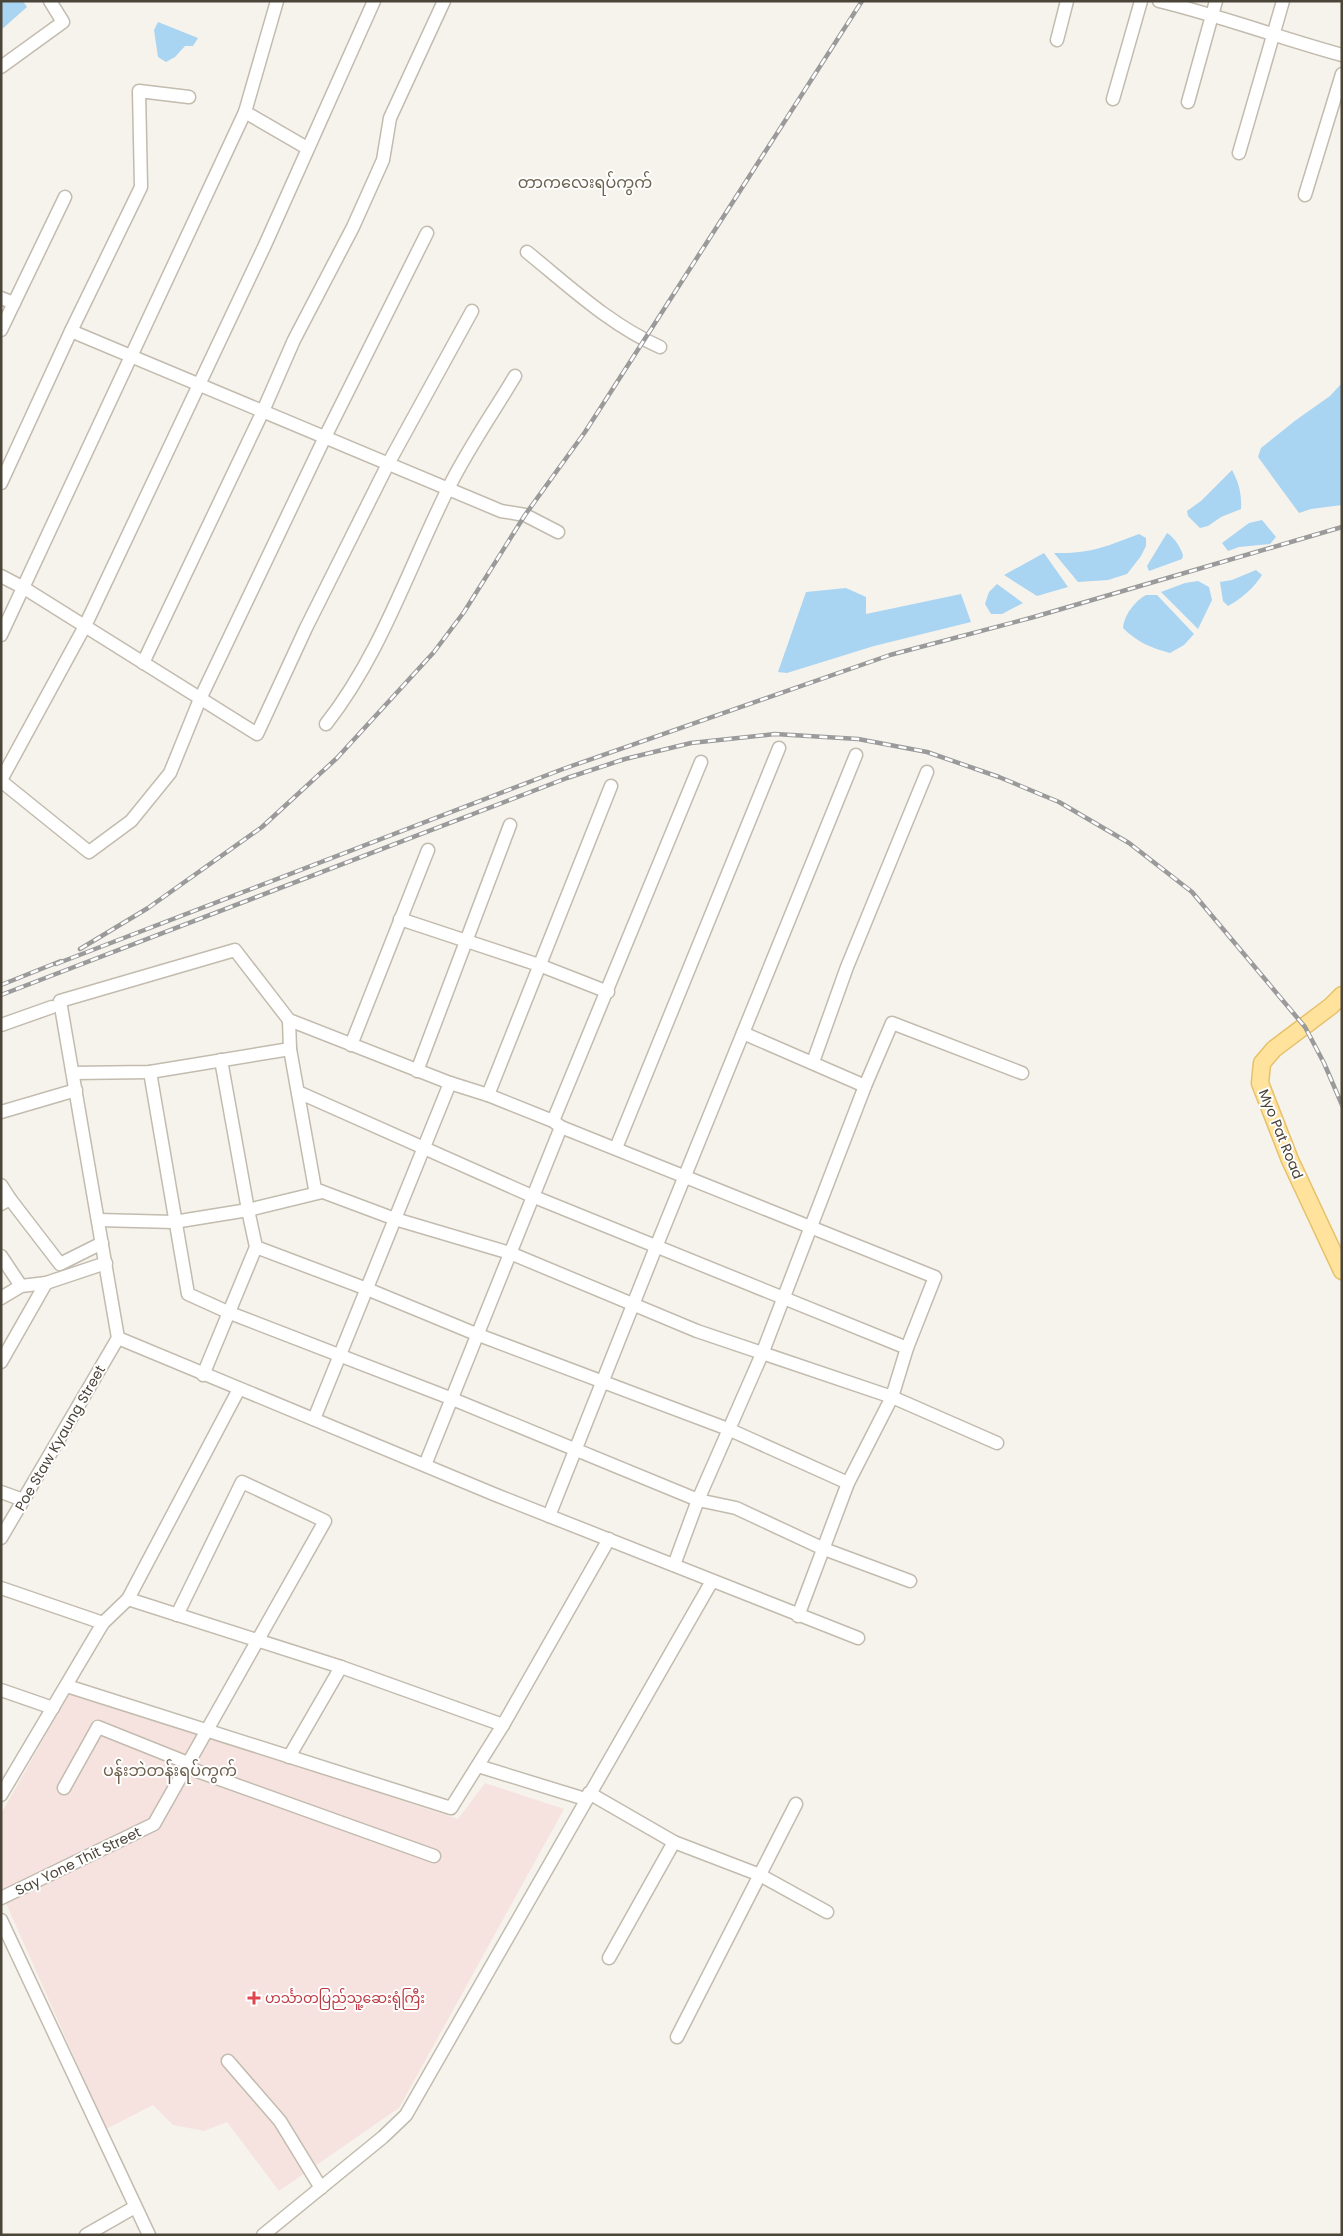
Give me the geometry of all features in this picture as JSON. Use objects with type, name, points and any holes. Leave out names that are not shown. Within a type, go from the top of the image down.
[{"type":"main road","name":"Myo Pat Road","points":[[1342,996],[1274,1050],[1262,1063],[1260,1083],[1290,1160],[1342,1271]]},
{"type":"street","points":[[1,68],[63,22],[50,1]]},
{"type":"street","points":[[1,635],[133,356],[144,326],[245,112],[277,1]]},
{"type":"street","points":[[374,1],[199,385],[84,626],[1,781],[89,852],[131,821],[170,773],[200,698],[325,438],[427,233]]},
{"type":"street","points":[[143,663],[263,411],[294,340],[353,227],[384,160],[390,118],[444,1]]},
{"type":"street","points":[[1057,40],[1067,1]]},
{"type":"street","points":[[1113,99],[1141,1]]},
{"type":"street","points":[[1159,1],[1213,14],[1274,36],[1342,55]]},
{"type":"street","points":[[1188,102],[1216,1]]},
{"type":"street","points":[[1239,153],[1283,1]]},
{"type":"street","points":[[1304,195],[1342,74]]},
{"type":"street","points":[[1,483],[71,331],[141,187],[139,91],[189,97]]},
{"type":"street","points":[[245,112],[307,148]]},
{"type":"street","points":[[1,330],[66,197]]},
{"type":"street","points":[[527,252],[605,314],[638,337],[660,347]]},
{"type":"street","points":[[1,298],[14,303]]},
{"type":"street","points":[[1,576],[24,588],[257,734],[306,628],[388,464],[472,312]]},
{"type":"street","points":[[71,331],[501,511],[525,515],[558,532]]},
{"type":"street","points":[[326,724],[347,697],[386,626],[448,488],[515,376]]},
{"type":"street","points":[[616,1148],[779,748]]},
{"type":"street","points":[[549,1516],[574,1450],[856,755]]},
{"type":"street","points":[[425,1465],[450,1398],[510,1253],[608,992],[701,762]]},
{"type":"street","points":[[812,1062],[847,967],[927,772]]},
{"type":"street","points":[[488,1095],[610,786]]},
{"type":"street","points":[[417,1071],[510,825]]},
{"type":"street","points":[[351,1045],[428,850]]},
{"type":"street","points":[[400,919],[539,965],[608,992]]},
{"type":"street","points":[[798,1616],[848,1483],[892,1397],[907,1348],[935,1278],[488,1095],[450,1084],[289,1020],[235,950],[60,1001],[118,1338],[549,1516],[798,1616],[858,1638]]},
{"type":"street","points":[[1,1025],[52,1007]]},
{"type":"street","points":[[289,1020],[290,1048],[315,1189],[395,1219],[510,1253],[697,1331],[892,1397],[997,1444]]},
{"type":"street","points":[[674,1565],[698,1500],[762,1354],[865,1086],[892,1024],[1022,1073]]},
{"type":"street","points":[[743,1033],[865,1086]]},
{"type":"street","points":[[73,1073],[150,1072],[290,1048]]},
{"type":"street","points":[[202,1374],[230,1313],[256,1247],[221,1060]]},
{"type":"street","points":[[150,1072],[174,1222],[188,1294],[230,1313],[341,1354],[698,1500],[736,1508],[824,1549],[910,1581]]},
{"type":"street","points":[[314,1419],[450,1084]]},
{"type":"street","points":[[1,1112],[76,1090]]},
{"type":"street","points":[[298,1092],[532,1196],[907,1348]]},
{"type":"street","points":[[1,1185],[6,1201],[60,1264],[102,1243]]},
{"type":"street","points":[[98,1220],[174,1222],[248,1210],[322,1192]]},
{"type":"street","points":[[256,1247],[367,1289],[602,1383],[728,1429],[848,1483]]},
{"type":"street","points":[[1,1256],[21,1286]]},
{"type":"street","points":[[1,1298],[21,1286],[46,1283],[106,1263]]},
{"type":"street","points":[[1,1362],[46,1283]]},
{"type":"street","name":"Poe Staw Kyaung Street","points":[[1,1538],[118,1338]]},
{"type":"street","points":[[1,1795],[103,1623],[128,1599],[239,1389]]},
{"type":"street","points":[[177,1615],[242,1482],[325,1521],[187,1765]]},
{"type":"street","points":[[1,1492],[23,1500]]},
{"type":"street","points":[[67,1686],[451,1808],[503,1726],[609,1539]]},
{"type":"street","points":[[263,2235],[383,2137],[406,2115],[587,1796],[712,1581]]},
{"type":"street","points":[[1,1588],[103,1623]]},
{"type":"street","points":[[128,1599],[341,1667],[503,1726]]},
{"type":"street","points":[[289,1757],[341,1667]]},
{"type":"street","points":[[1,1690],[53,1708]]},
{"type":"street","points":[[64,1788],[98,1727],[187,1765],[434,1856]]},
{"type":"street","name":"Say Yone Thit Street","points":[[1,1898],[154,1824],[187,1765]]},
{"type":"street","points":[[478,1766],[587,1796],[674,1842],[760,1875],[827,1912]]},
{"type":"street","points":[[677,2037],[796,1804]]},
{"type":"street","points":[[609,1958],[674,1842]]},
{"type":"street","points":[[1,1920],[149,2235]]},
{"type":"street","points":[[228,2060],[280,2121],[321,2188]]},
{"type":"street","points":[[86,2235],[135,2207]]},
{"type":"shaded area","name":"ဟင်္သာတပြည်သူ့ဆေးရုံကြီး","points":[[70,1692],[458,1819],[485,1783],[564,1809],[399,2108],[279,2191],[227,2122],[204,2131],[173,2125],[153,2105],[106,2129],[1,1892],[1,1814]]},
{"type":"water","points":[[1,1],[23,1],[27,7],[1,30]]},
{"type":"water","points":[[158,22],[198,38],[193,46],[185,46],[175,57],[166,62],[158,57],[154,30]]},
{"type":"water","points":[[1342,383],[1342,505],[1311,509],[1299,513],[1258,457],[1261,448],[1330,396]]},
{"type":"water","points":[[1232,470],[1240,489],[1241,509],[1221,517],[1208,526],[1200,528],[1188,516],[1187,511],[1201,501]]},
{"type":"water","points":[[1262,520],[1276,537],[1270,544],[1239,547],[1228,551],[1222,543],[1249,523]]},
{"type":"water","points":[[1167,533],[1179,546],[1183,555],[1182,559],[1149,571],[1147,566]]},
{"type":"water","points":[[1139,534],[1146,538],[1146,546],[1141,556],[1127,574],[1108,580],[1078,582],[1054,553],[1097,549]]},
{"type":"water","points":[[1044,553],[1068,587],[1037,596],[1004,575]]},
{"type":"water","points":[[1256,570],[1262,575],[1259,580],[1247,593],[1228,606],[1223,601],[1220,582],[1232,580]]},
{"type":"water","points":[[1198,581],[1209,587],[1212,600],[1198,629],[1161,592],[1185,583]]},
{"type":"water","points":[[997,584],[1023,603],[1002,614],[991,614],[985,604],[989,592]]},
{"type":"water","points":[[846,588],[866,597],[866,614],[961,594],[971,622],[874,646],[787,673],[778,672],[806,592]]},
{"type":"water","points":[[1146,595],[1157,595],[1194,634],[1184,645],[1170,653],[1145,644],[1123,628],[1125,618],[1131,609]]},
{"type":"railway","points":[[80,949],[148,908],[262,827],[337,758],[434,652],[464,612],[525,515],[585,432],[862,1]]},
{"type":"railway","points":[[56,964],[563,769],[890,655],[1034,617],[1342,527]]},
{"type":"railway","points":[[1,995],[567,778],[625,759],[691,743],[775,734],[858,739],[927,752],[999,777],[1059,802],[1129,843],[1192,892],[1305,1027],[1324,1063],[1342,1105]]},
{"type":"railway","points":[[1,985],[61,961]]},
{"type":"place","name":"ဟင်္သာတပြည်သူ့ဆေးရုံကြီး","points":[[254,1998]]},
{"type":"district","name":"တာကလေးရပ်ကွက်","points":[[585,182]]},
{"type":"district","name":"ပန်းဘဲတန်းရပ်ကွက်","points":[[170,1770]]}]
